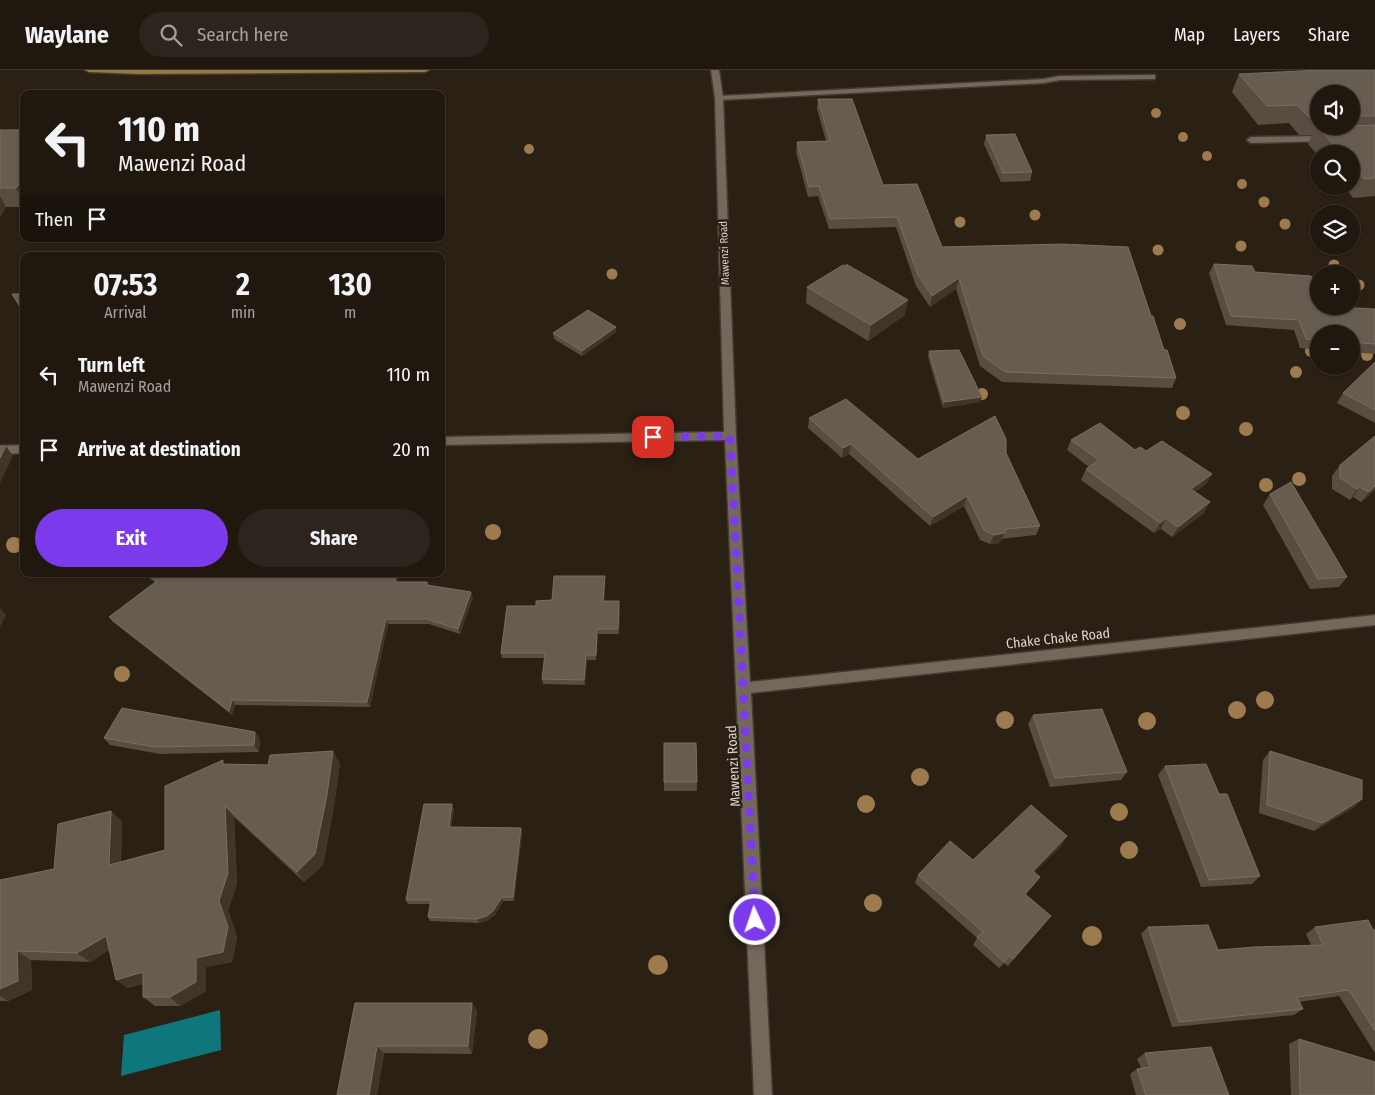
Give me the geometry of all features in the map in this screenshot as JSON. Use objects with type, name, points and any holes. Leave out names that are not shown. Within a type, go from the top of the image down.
[{"type":"street","points":[[89,70],[425,70]]},
{"type":"street","name":"Mawenzi Road","points":[[715,70],[719,98],[730,436],[763,1095]]},
{"type":"street","points":[[719,98],[1044,81],[1060,78],[1152,77]]},
{"type":"street","points":[[1251,140],[1338,139]]},
{"type":"street","points":[[445,441],[730,436]]},
{"type":"street","points":[[0,450],[20,449]]},
{"type":"street","name":"Chake Chake Road","points":[[744,688],[1375,620]]},
{"type":"water","points":[[220,1010],[221,1050],[121,1076],[124,1035]]},
{"type":"building","points":[[1321,70],[1375,70],[1375,116],[1360,116],[1360,85],[1310,85],[1310,116],[1308,116],[1297,105],[1267,106],[1239,74]]},
{"type":"building","points":[[818,99],[852,99],[883,185],[917,184],[942,247],[1062,244],[1128,247],[1151,316],[1153,316],[1164,350],[1167,350],[1176,378],[1005,372],[983,356],[959,278],[932,296],[918,275],[897,217],[830,219],[819,186],[809,187],[797,142],[830,141]]},
{"type":"building","points":[[1375,125],[1375,178],[1364,179],[1360,175],[1360,145],[1334,145],[1325,135],[1360,135],[1360,126]]},
{"type":"building","points":[[0,130],[20,130],[20,182],[16,188],[0,188]]},
{"type":"building","points":[[1015,134],[1032,172],[1003,173],[986,135]]},
{"type":"building","points":[[846,264],[908,300],[871,325],[807,287],[843,265],[847,267]]},
{"type":"building","points":[[1214,264],[1252,266],[1255,272],[1310,276],[1310,315],[1360,315],[1360,308],[1375,309],[1375,344],[1360,343],[1360,325],[1310,325],[1310,339],[1306,339],[1299,320],[1231,316]]},
{"type":"building","points":[[12,294],[20,294],[20,307]]},
{"type":"building","points":[[588,310],[616,327],[582,351],[553,333]]},
{"type":"building","points":[[959,350],[982,397],[944,402],[929,351]]},
{"type":"building","points":[[1375,362],[1375,410],[1343,393]]},
{"type":"building","points":[[846,399],[918,459],[995,416],[1006,439],[1006,453],[1040,526],[1006,529],[1004,533],[994,535],[984,530],[967,496],[933,517],[851,444],[843,448],[809,418]]},
{"type":"building","points":[[1100,423],[1135,450],[1140,447],[1146,451],[1162,441],[1212,474],[1191,489],[1210,502],[1178,527],[1166,518],[1160,523],[1086,469],[1099,460],[1071,440]]},
{"type":"building","points":[[1375,436],[1375,486],[1369,492],[1360,487],[1357,489],[1340,478],[1340,465]]},
{"type":"building","points":[[0,446],[6,446],[0,458]]},
{"type":"building","points":[[1291,482],[1347,577],[1318,579],[1270,494]]},
{"type":"building","points":[[554,576],[605,576],[603,601],[619,601],[618,629],[597,629],[596,655],[586,655],[584,680],[542,679],[545,653],[501,653],[507,606],[536,606],[536,601],[552,600]]},
{"type":"building","points":[[151,577],[396,577],[395,582],[427,582],[427,585],[471,592],[458,629],[427,619],[386,619],[367,702],[232,700],[229,711],[109,617],[157,581]]},
{"type":"building","points":[[122,708],[255,732],[254,745],[155,747],[104,738]]},
{"type":"building","points":[[1102,709],[1127,772],[1055,778],[1033,715]]},
{"type":"building","points":[[664,743],[696,743],[697,782],[664,782]]},
{"type":"building","points":[[333,751],[327,795],[315,854],[297,872],[225,806],[228,873],[219,901],[228,927],[223,952],[196,958],[196,982],[170,997],[143,997],[143,972],[116,980],[106,936],[77,953],[17,951],[18,981],[0,989],[0,880],[54,869],[58,824],[111,811],[109,865],[165,850],[165,786],[223,760],[223,764],[268,765],[270,755]]},
{"type":"building","points":[[1270,751],[1362,780],[1362,799],[1323,823],[1267,805]]},
{"type":"building","points":[[1206,764],[1219,794],[1227,794],[1260,876],[1209,880],[1165,766]]},
{"type":"building","points":[[424,804],[452,804],[449,827],[521,828],[513,897],[502,897],[493,911],[487,916],[477,919],[428,917],[431,900],[406,900]]},
{"type":"building","points":[[1031,805],[1067,836],[1033,871],[1040,877],[1025,894],[1051,916],[1013,959],[1009,956],[1004,962],[977,937],[983,932],[918,875],[950,841],[973,860]]},
{"type":"building","points":[[1368,920],[1373,930],[1375,930],[1375,1031],[1349,990],[1297,997],[1303,1009],[1179,1022],[1148,927],[1208,925],[1218,950],[1323,945],[1315,927]]},
{"type":"building","points":[[355,1003],[472,1003],[468,1046],[377,1046],[369,1095],[337,1095]]},
{"type":"building","points":[[1299,1039],[1375,1062],[1375,1095],[1300,1095]]},
{"type":"building","points":[[1211,1047],[1229,1095],[1146,1095],[1137,1069],[1150,1067],[1145,1053]]},
{"type":"route","points":[[653,437],[730,436],[755,920]]}]
